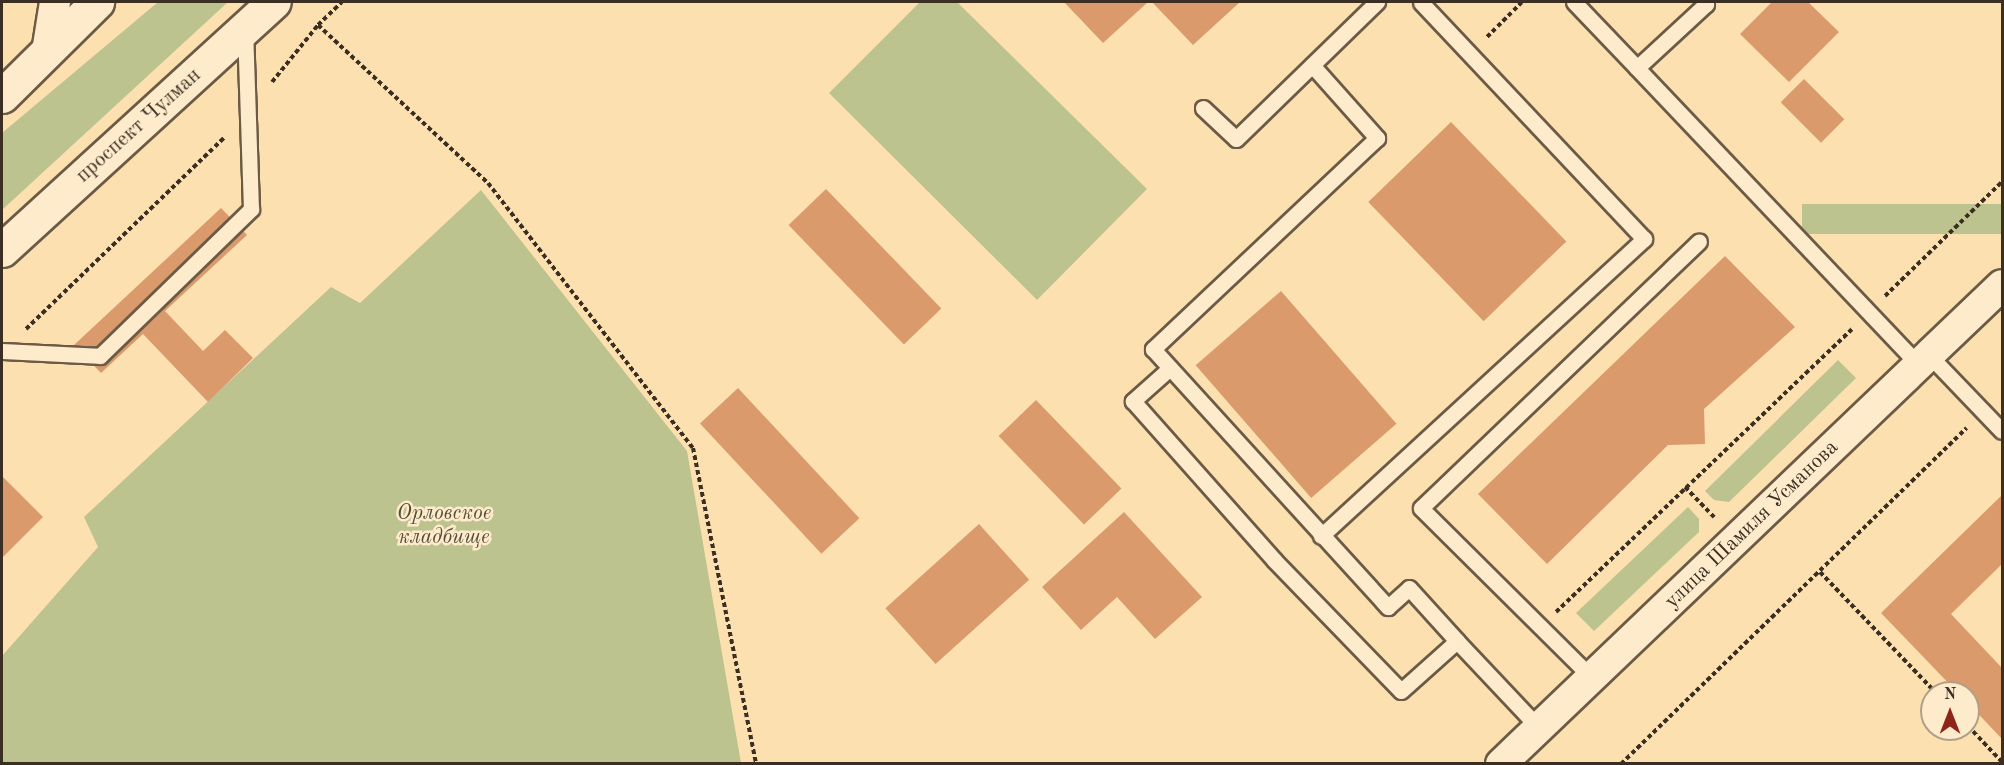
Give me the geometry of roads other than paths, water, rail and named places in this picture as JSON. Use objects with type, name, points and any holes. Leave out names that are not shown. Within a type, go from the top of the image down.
[{"type":"main road","points":[[2,96],[97,2]]},
{"type":"main road","name":"проспект Чулман","points":[[3,247],[245,31],[274,2]]},
{"type":"street","points":[[47,52],[55,2]]},
{"type":"street","name":"улица Шамиля Усманова","points":[[1501,764],[2002,285]]},
{"type":"lane","points":[[1203,108],[1236,139],[1377,2]]},
{"type":"lane","points":[[1321,536],[1644,239],[1421,2]]},
{"type":"lane","points":[[1574,2],[1869,312],[1983,412],[2002,432]]},
{"type":"lane","points":[[1636,68],[1706,4],[1704,2]]},
{"type":"lane","points":[[2,351],[100,356],[251,209],[245,31]]},
{"type":"lane","points":[[1312,65],[1377,138],[1153,349],[1388,608],[1409,588],[1538,728]]},
{"type":"lane","points":[[1592,678],[1421,508],[1700,241]]},
{"type":"lane","points":[[1170,368],[1133,401],[1274,560],[1401,691],[1457,640]]},
{"type":"park label","name":"Орловское кладбище","points":[[444,526]]}]
